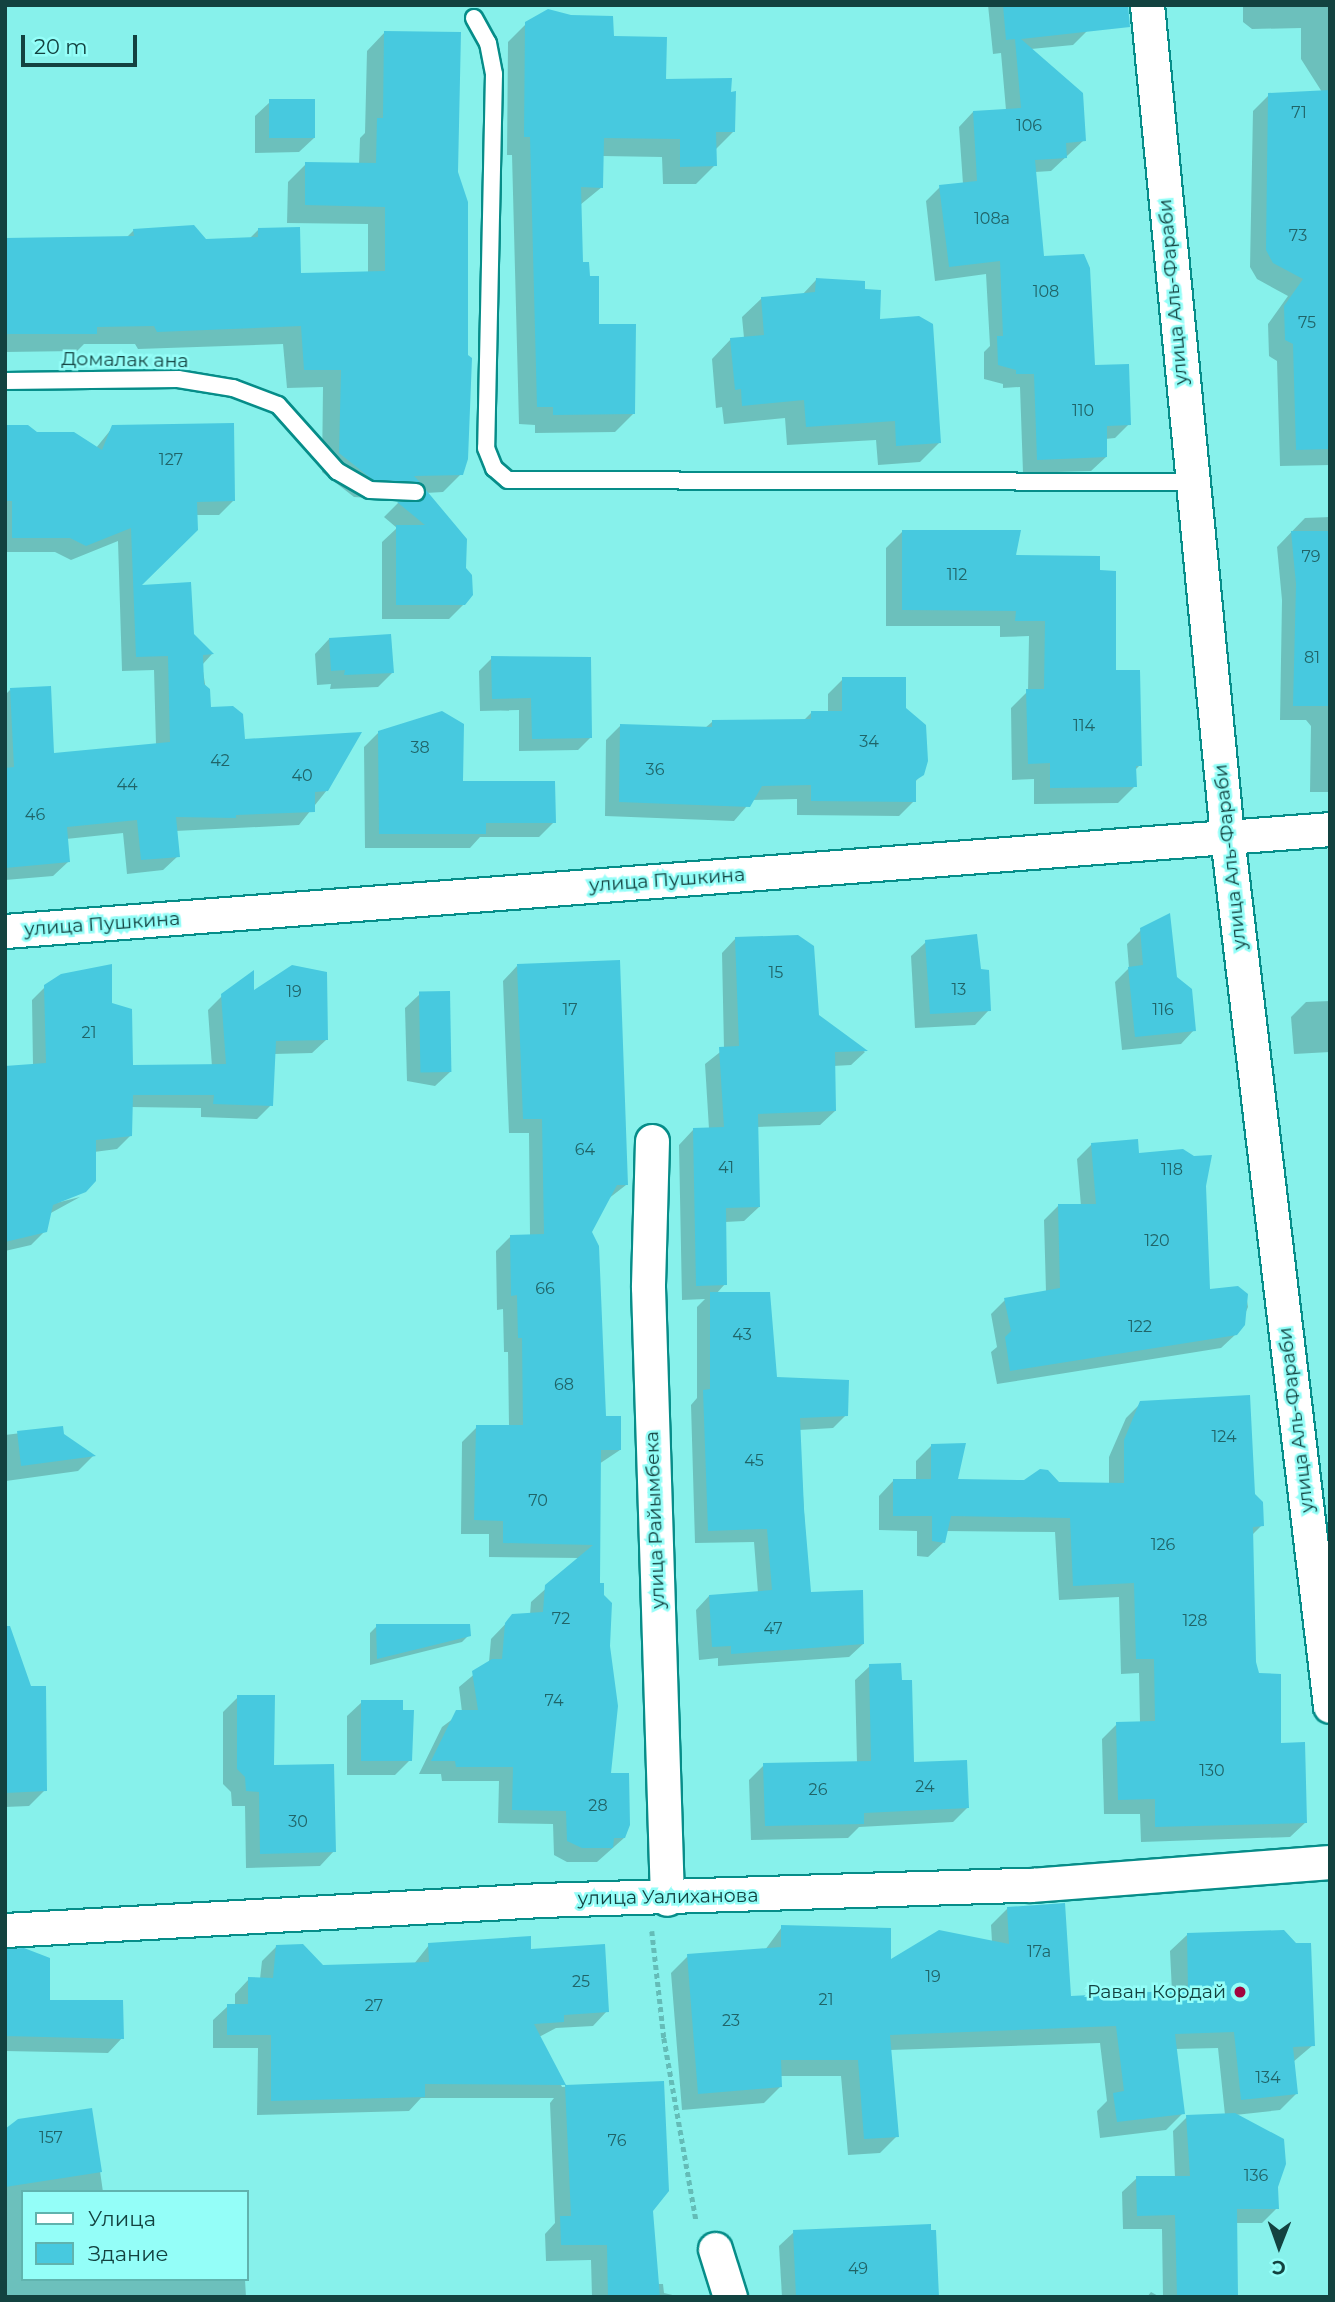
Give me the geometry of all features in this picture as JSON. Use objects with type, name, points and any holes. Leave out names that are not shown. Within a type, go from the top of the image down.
[{"type":"street","name":"улица Аль-Фараби","points":[[1147,5],[1227,836],[1330,1706]]},
{"type":"street","name":"улица Пушкина","points":[[5,932],[1330,828]]},
{"type":"street","name":"улица Райымбека","points":[[652,1142],[648,1287],[658,1899]]},
{"type":"street","name":"улица Уалиханова","points":[[5,1930],[658,1899],[1031,1885],[1330,1862]]},
{"type":"street","points":[[715,2249],[730,2297]]},
{"type":"lane","points":[[474,18],[488,43],[494,74],[486,447],[494,468],[508,480],[1191,482]]},
{"type":"lane","name":"Домалак ана","points":[[5,381],[178,379],[233,388],[278,405],[337,471],[370,490],[416,492]]},
{"type":"path","points":[[658,1899],[664,2038],[685,2174],[698,2225],[715,2249]]},
{"type":"building","points":[[1003,5],[1128,5],[1130,27],[1021,39],[1083,93],[1086,141],[1066,143],[1067,158],[1035,160],[1044,256],[1084,254],[1090,268],[1095,365],[1129,364],[1131,425],[1107,426],[1107,457],[1037,460],[1034,374],[1016,374],[1016,370],[998,365],[997,336],[1003,336],[1000,261],[949,267],[939,185],[977,181],[973,111],[1021,108],[1015,39],[1006,40]]},
{"type":"building","points":[[548,9],[571,15],[613,16],[614,36],[667,37],[666,79],[732,78],[731,92],[736,91],[735,132],[716,132],[717,166],[680,167],[680,139],[604,138],[603,188],[581,187],[583,262],[589,262],[590,276],[599,276],[599,324],[636,324],[635,414],[553,415],[553,407],[537,407],[530,137],[524,137],[525,22]]},
{"type":"building","points":[[384,31],[461,32],[458,172],[468,202],[468,355],[472,358],[468,459],[463,475],[414,476],[420,482],[373,480],[339,453],[341,370],[304,370],[301,326],[157,332],[154,326],[97,327],[97,334],[5,334],[5,238],[134,236],[133,229],[194,225],[206,239],[258,237],[258,228],[300,227],[301,273],[385,271],[385,207],[305,205],[305,162],[376,163],[377,118],[383,118]]},
{"type":"building","points":[[1330,90],[1330,449],[1296,450],[1293,344],[1285,340],[1284,306],[1303,279],[1273,263],[1266,250],[1268,93]]},
{"type":"building","points":[[269,99],[315,99],[315,138],[269,138]]},
{"type":"building","points":[[816,278],[865,281],[865,289],[881,290],[880,319],[919,316],[933,324],[941,443],[896,446],[895,421],[806,427],[804,400],[742,406],[741,389],[735,390],[730,338],[764,335],[761,297],[815,292]]},
{"type":"building","points":[[234,423],[235,501],[197,502],[198,530],[142,585],[191,582],[194,634],[214,654],[203,655],[204,684],[210,689],[211,707],[233,706],[243,714],[245,739],[362,732],[328,791],[315,792],[315,812],[236,815],[236,818],[176,817],[180,857],[141,860],[137,820],[67,827],[70,862],[5,868],[5,768],[14,767],[10,688],[51,686],[54,753],[170,742],[168,656],[136,657],[131,528],[86,546],[70,538],[12,538],[12,501],[5,501],[5,425],[28,425],[37,432],[74,432],[102,450],[112,425]]},
{"type":"building","points":[[426,490],[467,539],[466,568],[472,575],[473,595],[465,605],[396,605],[396,525],[425,525],[397,502],[420,502]]},
{"type":"building","points":[[902,530],[1021,530],[1016,555],[1100,556],[1100,570],[1116,571],[1116,670],[1140,670],[1142,766],[1136,766],[1137,787],[1050,788],[1050,763],[1028,764],[1026,689],[1044,689],[1045,621],[1015,621],[1016,611],[902,610]]},
{"type":"building","points":[[1291,531],[1330,531],[1330,706],[1293,706],[1296,584]]},
{"type":"building","points":[[391,634],[394,673],[344,675],[345,670],[331,671],[329,638]]},
{"type":"building","points":[[491,656],[591,657],[592,738],[532,739],[531,698],[492,699]]},
{"type":"building","points":[[842,677],[906,677],[906,708],[926,725],[928,761],[924,775],[916,780],[916,802],[811,801],[811,785],[762,786],[750,807],[619,802],[620,724],[712,727],[712,720],[811,719],[811,711],[842,711]]},
{"type":"building","points":[[442,711],[464,724],[463,781],[555,781],[556,823],[486,823],[486,834],[379,834],[378,731]]},
{"type":"building","points":[[1170,913],[1177,977],[1192,989],[1196,1031],[1135,1037],[1128,967],[1143,965],[1140,928]]},
{"type":"building","points":[[977,934],[981,969],[989,970],[991,1011],[930,1014],[925,940]]},
{"type":"building","points":[[798,935],[814,946],[819,1015],[868,1051],[835,1052],[836,1111],[758,1114],[760,1207],[726,1208],[727,1285],[696,1286],[693,1128],[724,1127],[719,1047],[739,1046],[735,937]]},
{"type":"building","points":[[620,960],[628,1185],[617,1185],[592,1232],[599,1246],[606,1416],[621,1416],[621,1450],[601,1450],[600,1583],[604,1583],[604,1595],[612,1603],[610,1646],[618,1706],[611,1773],[629,1773],[630,1825],[625,1838],[614,1838],[613,1848],[582,1848],[567,1841],[566,1811],[512,1810],[513,1767],[456,1767],[455,1761],[431,1761],[456,1710],[478,1710],[472,1671],[492,1659],[502,1659],[505,1623],[512,1614],[543,1612],[545,1585],[593,1545],[503,1543],[503,1521],[474,1520],[476,1425],[523,1425],[522,1338],[518,1338],[517,1295],[511,1296],[510,1235],[544,1234],[542,1119],[523,1119],[517,964]]},
{"type":"building","points":[[112,964],[112,1003],[132,1009],[133,1065],[226,1064],[221,994],[254,970],[254,990],[292,965],[327,972],[328,1040],[276,1041],[273,1106],[213,1104],[214,1095],[133,1095],[132,1136],[96,1140],[96,1181],[86,1192],[53,1205],[47,1232],[5,1242],[5,1066],[46,1063],[44,985],[61,974]]},
{"type":"building","points":[[450,991],[451,1072],[420,1073],[419,992]]},
{"type":"building","points":[[1138,1139],[1139,1153],[1183,1149],[1194,1156],[1212,1155],[1206,1186],[1210,1289],[1238,1286],[1248,1294],[1245,1325],[1237,1335],[1010,1371],[1005,1337],[1011,1331],[1004,1298],[1060,1288],[1058,1204],[1096,1204],[1091,1143]]},
{"type":"building","points":[[710,1292],[770,1292],[777,1377],[849,1380],[848,1416],[800,1418],[804,1509],[811,1592],[863,1590],[864,1644],[731,1654],[731,1646],[712,1647],[709,1595],[772,1590],[767,1529],[708,1531],[703,1390],[710,1389]]},
{"type":"building","points":[[1250,1395],[1255,1494],[1263,1502],[1264,1526],[1253,1527],[1256,1662],[1259,1673],[1281,1674],[1281,1743],[1305,1742],[1307,1823],[1155,1827],[1155,1799],[1118,1800],[1116,1722],[1155,1721],[1154,1659],[1136,1659],[1134,1583],[1073,1586],[1070,1518],[951,1516],[945,1543],[932,1541],[932,1516],[893,1516],[893,1479],[931,1479],[931,1444],[966,1443],[958,1479],[1024,1480],[1040,1469],[1048,1470],[1059,1482],[1124,1483],[1124,1440],[1140,1401]]},
{"type":"building","points":[[63,1426],[64,1434],[96,1456],[21,1466],[17,1431]]},
{"type":"building","points":[[376,1624],[470,1624],[471,1636],[377,1659]]},
{"type":"building","points":[[5,1626],[10,1626],[31,1686],[46,1686],[47,1791],[5,1793]]},
{"type":"building","points":[[901,1663],[902,1680],[912,1680],[914,1762],[967,1760],[969,1808],[864,1813],[864,1824],[765,1826],[763,1763],[871,1761],[869,1664]]},
{"type":"building","points":[[237,1695],[275,1695],[274,1765],[334,1764],[336,1852],[260,1854],[259,1792],[246,1791],[245,1777],[237,1769]]},
{"type":"building","points":[[361,1700],[403,1700],[403,1710],[414,1710],[412,1761],[361,1761]]},
{"type":"building","points":[[1065,1903],[1071,1996],[1188,1990],[1187,1933],[1284,1930],[1296,1943],[1311,1943],[1315,2046],[1293,2047],[1298,2094],[1241,2100],[1234,2032],[1175,2034],[1185,2114],[1117,2122],[1113,2093],[1124,2091],[1116,2026],[890,2035],[899,2137],[864,2139],[858,2060],[781,2060],[782,2087],[698,2094],[687,1954],[781,1947],[781,1925],[891,1928],[891,1959],[939,1930],[1009,1944],[1007,1907]]},
{"type":"building","points":[[531,1936],[531,1949],[605,1944],[609,2012],[564,2015],[564,2022],[534,2024],[566,2085],[425,2084],[425,2097],[271,2101],[271,2035],[227,2035],[227,2004],[248,2004],[248,1977],[273,1978],[276,1945],[303,1944],[323,1965],[429,1962],[428,1943]]},
{"type":"building","points":[[24,1948],[50,1958],[50,2000],[123,2000],[124,2039],[5,2036],[5,1949]]},
{"type":"building","points":[[664,2081],[669,2191],[653,2211],[660,2297],[608,2297],[607,2245],[561,2245],[560,2216],[571,2216],[565,2085]]},
{"type":"building","points":[[92,2108],[102,2172],[5,2187],[5,2129],[18,2119]]},
{"type":"building","points":[[1235,2113],[1284,2139],[1286,2164],[1278,2187],[1279,2209],[1237,2209],[1238,2297],[1177,2297],[1175,2215],[1137,2216],[1136,2176],[1190,2176],[1186,2115]]},
{"type":"building","points":[[931,2224],[931,2230],[936,2230],[939,2297],[796,2297],[793,2230]]},
{"type":"place","name":"Раван Кордай","points":[[1240,1992]]}]
